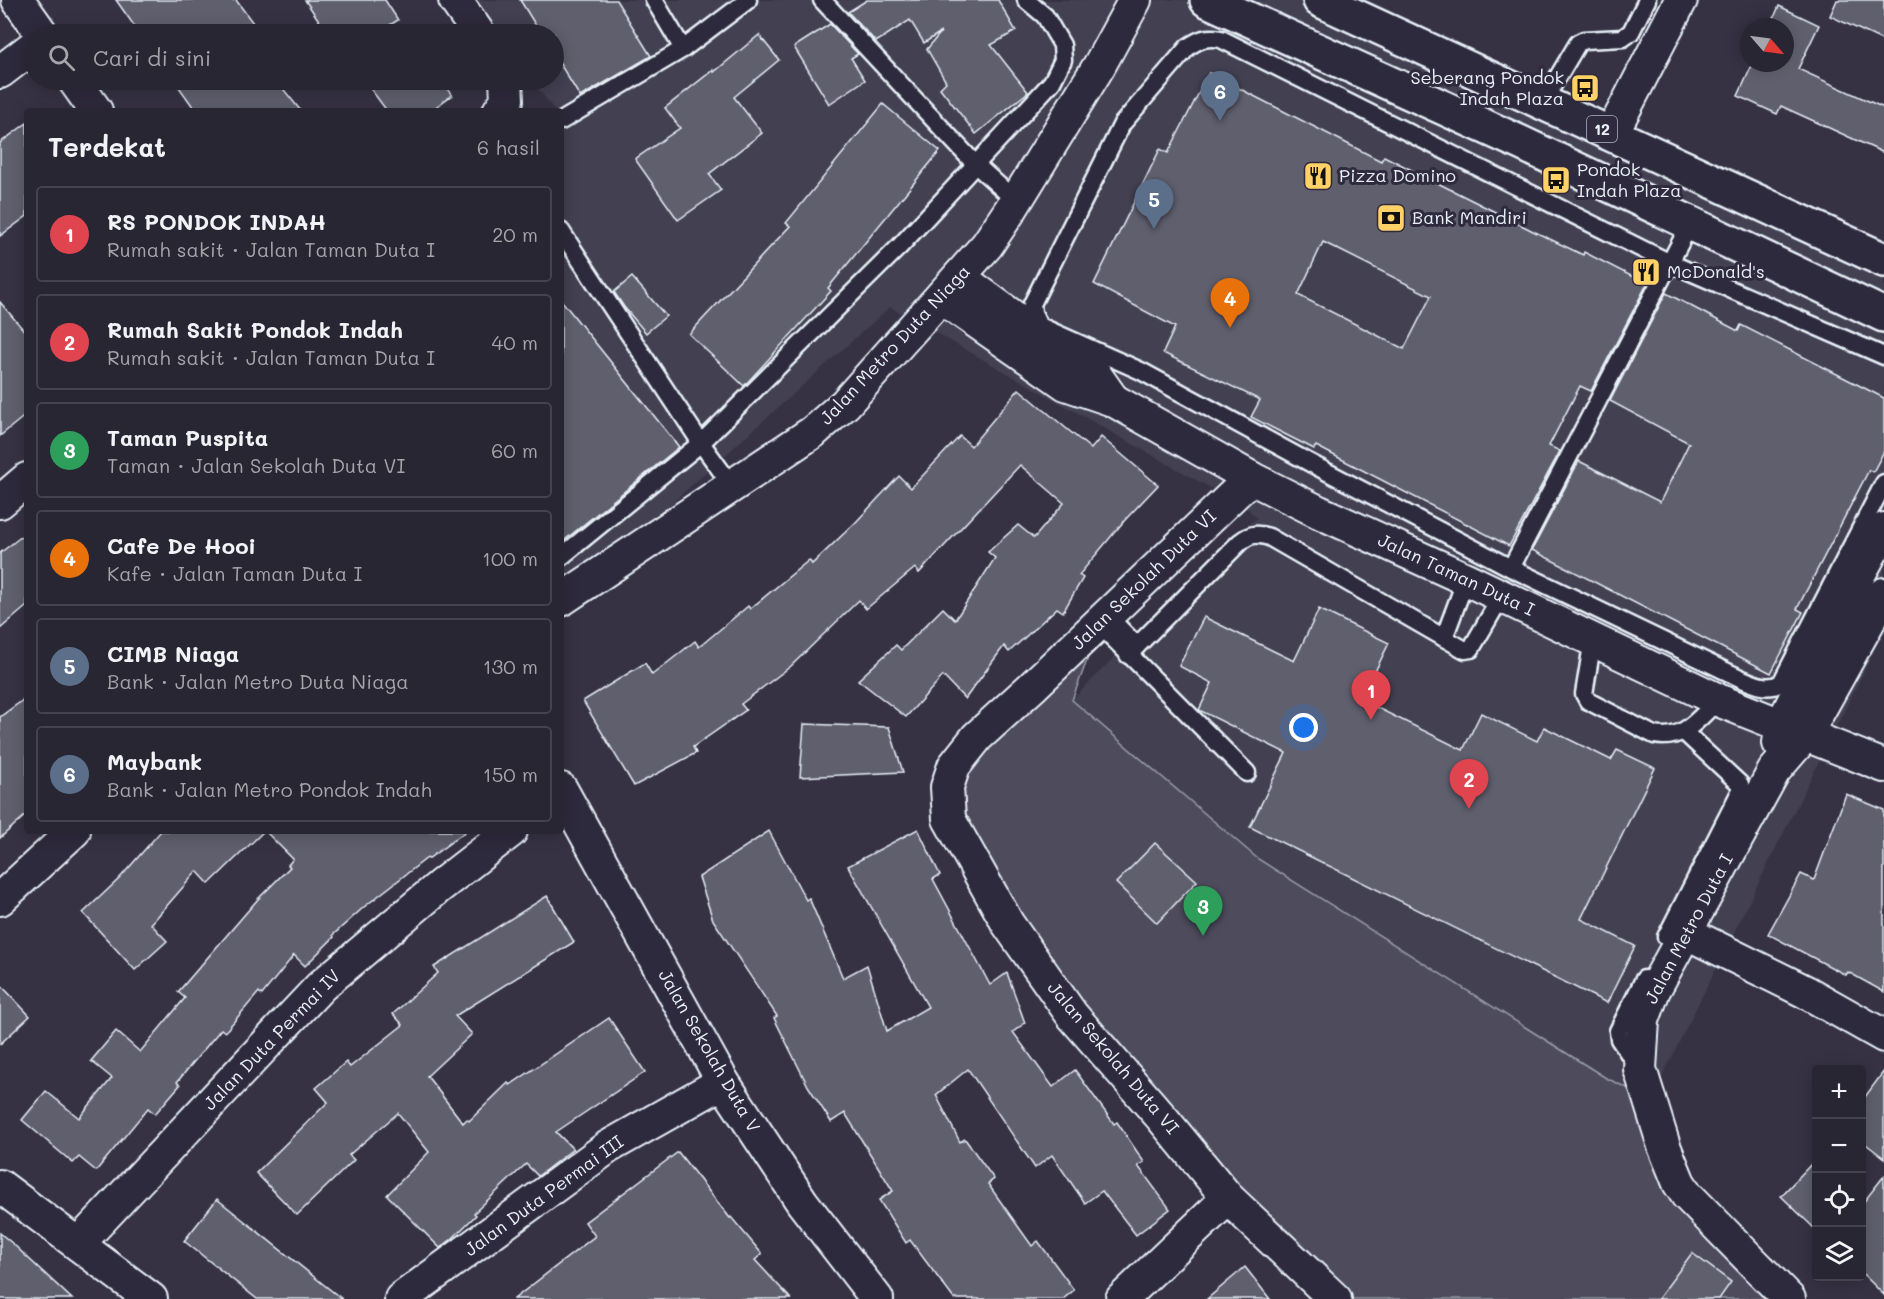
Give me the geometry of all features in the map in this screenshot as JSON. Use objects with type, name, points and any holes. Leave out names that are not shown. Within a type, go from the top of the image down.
[{"type":"highway","points":[[1207,0],[1521,143],[1884,315]]},
{"type":"highway","name":"12","points":[[1320,0],[1884,260]]},
{"type":"street","points":[[18,0],[35,24]]},
{"type":"street","points":[[455,0],[472,24]]},
{"type":"street","name":"Jalan Metro Duta Niaga","points":[[564,598],[813,432],[837,411],[987,245],[1099,66],[1135,0]]},
{"type":"street","points":[[1612,133],[1681,0]]},
{"type":"street","points":[[0,72],[24,54]]},
{"type":"street","points":[[81,90],[94,108]]},
{"type":"street","points":[[501,108],[507,100],[506,90]]},
{"type":"street","name":"Jalan Taman Duta I","points":[[950,287],[1042,338],[1092,370],[1113,400],[1251,478],[1718,700],[1884,766]]},
{"type":"street","name":"Jalan Sekolah Duta VI","points":[[1251,478],[977,737],[954,766],[947,787],[949,819],[1008,924],[1072,1016],[1163,1119],[1228,1198],[1335,1299]]},
{"type":"street","points":[[0,502],[24,482]]},
{"type":"street","name":"Jalan Metro Duta I","points":[[1790,1299],[1683,1189],[1664,1146],[1640,1069],[1643,1020],[1654,990],[1774,771],[1794,729],[1837,596],[1884,529]]},
{"type":"street","points":[[1837,596],[1878,604]]},
{"type":"street","name":"Jalan Metro Duta I","points":[[1794,729],[1878,604]]},
{"type":"street","name":"Jalan Sekolah Duta V","points":[[564,795],[723,1082],[802,1202],[870,1296]]},
{"type":"street","points":[[0,899],[71,834]]},
{"type":"street","name":"Jalan Duta Permai IV","points":[[78,1244],[321,986],[440,886],[507,834]]},
{"type":"street","points":[[1685,932],[1806,992],[1884,1036]]},
{"type":"street","name":"Jalan Duta Permai III","points":[[401,1299],[608,1147],[723,1082]]},
{"type":"street","points":[[0,1185],[151,1299]]},
{"type":"street","points":[[1122,1299],[1228,1198]]},
{"type":"lane","points":[[654,0],[683,48]]},
{"type":"lane","points":[[564,119],[683,48],[748,0]]},
{"type":"lane","points":[[822,0],[976,165],[1016,201]]},
{"type":"lane","points":[[564,555],[701,443],[900,246],[1052,82],[1063,60],[1062,45],[1045,16],[1026,0]]},
{"type":"lane","points":[[1543,102],[1578,43],[1584,40],[1623,39],[1631,32],[1647,0]]},
{"type":"lane","points":[[1884,356],[1670,263],[1221,39],[1211,37],[1201,39],[1188,47],[1122,124],[1032,304],[1033,313],[1040,326],[1141,371],[1312,464],[1511,567],[1740,678],[1762,686],[1773,688],[1781,683],[1837,596],[1884,483]]},
{"type":"lane","points":[[1511,567],[1690,224]]},
{"type":"lane","points":[[564,236],[732,486]]},
{"type":"lane","points":[[1132,650],[1240,542],[1258,533],[1269,537],[1466,650],[1471,649],[1501,597]]},
{"type":"lane","points":[[1444,638],[1466,579]]},
{"type":"lane","points":[[1103,620],[1247,773]]},
{"type":"lane","points":[[1593,639],[1584,694],[1588,701],[1654,735],[1665,737],[1684,732],[1718,700]]},
{"type":"lane","points":[[1640,1069],[1619,1039],[1618,1031],[1741,790],[1740,784],[1684,732]]},
{"type":"shaded area","points":[[475,0],[1368,0],[1884,249],[1884,631],[1651,1099],[1606,1078],[1258,859],[1072,700],[1239,531],[1257,518],[1247,508],[890,307],[564,600],[564,108],[553,108],[539,90],[564,90],[564,24],[493,24]]},
{"type":"shaded area","points":[[1100,626],[1072,700],[1258,859],[1606,1078],[1651,1099],[1683,1180],[1793,1299],[1337,1299],[1075,1014],[952,819],[979,738]]},
{"type":"building","points":[[116,0],[236,0],[253,23],[252,24],[133,24]]},
{"type":"building","points":[[305,0],[385,0],[398,20],[392,24],[321,24]]},
{"type":"building","points":[[520,0],[616,0],[651,56],[580,97],[564,71],[564,24],[535,24]]},
{"type":"building","points":[[867,0],[998,0],[1016,31],[991,45],[1028,92],[976,134],[940,88],[946,82],[927,49],[941,32],[924,43],[910,20],[876,42],[848,12]]},
{"type":"building","points":[[1837,0],[1884,0],[1884,41],[1830,16]]},
{"type":"building","points":[[1779,6],[1819,25],[1798,69],[1884,108],[1884,153],[1781,106],[1777,114],[1738,96],[1749,72],[1794,72],[1794,18],[1774,18]]},
{"type":"building","points":[[830,24],[858,54],[851,58],[865,80],[829,104],[794,47]]},
{"type":"building","points":[[759,35],[779,60],[734,97],[762,133],[709,174],[721,190],[678,220],[635,159],[680,128],[665,108]]},
{"type":"building","points":[[1209,73],[1381,161],[1384,156],[1531,230],[1583,255],[1584,252],[1647,284],[1591,391],[1580,386],[1549,446],[1560,451],[1509,546],[1316,446],[1314,449],[1251,417],[1260,400],[1163,353],[1175,327],[1094,284],[1160,149],[1168,153]],"holes":[[[1323,242],[1431,296],[1404,349],[1298,295]]]},
{"type":"building","points":[[181,90],[284,90],[299,108],[194,108]]},
{"type":"building","points":[[371,90],[448,90],[452,95],[434,108],[385,108]]},
{"type":"building","points":[[883,104],[940,151],[828,288],[831,291],[744,386],[689,334],[790,226],[786,223]]},
{"type":"building","points":[[24,125],[24,218],[0,236],[0,143]]},
{"type":"building","points":[[632,277],[666,316],[646,333],[614,292]]},
{"type":"building","points":[[1666,293],[1738,331],[1741,325],[1884,398],[1884,451],[1873,472],[1869,470],[1797,609],[1803,612],[1771,673],[1532,550],[1579,461],[1660,502],[1689,443],[1610,401]]},
{"type":"building","points":[[0,302],[24,330],[24,416],[0,436]]},
{"type":"building","points":[[564,304],[679,447],[564,541]]},
{"type":"building","points":[[1019,389],[1091,449],[1101,437],[1158,485],[1124,521],[1079,575],[1083,578],[1063,612],[1057,608],[1009,652],[1004,646],[965,699],[943,676],[906,717],[858,680],[896,645],[901,650],[943,608],[955,620],[995,558],[988,552],[1018,525],[1034,538],[1064,503],[1020,465],[919,573],[915,568],[866,609],[859,600],[791,666],[741,704],[746,710],[693,747],[696,753],[634,786],[583,701],[645,663],[652,675],[695,641],[699,647],[748,606],[750,609],[809,560],[812,564],[899,476],[911,488],[960,436],[971,446]]},
{"type":"building","points":[[24,534],[24,609],[0,629],[0,553]]},
{"type":"building","points":[[1319,609],[1389,643],[1361,700],[1463,750],[1481,713],[1537,741],[1544,727],[1611,760],[1617,750],[1655,768],[1581,919],[1635,946],[1607,1003],[1250,827],[1286,753],[1199,710],[1212,683],[1179,666],[1204,617],[1294,661]]},
{"type":"building","points":[[24,699],[24,817],[0,838],[0,717]]},
{"type":"building","points":[[804,724],[889,727],[903,772],[800,777]]},
{"type":"building","points":[[1846,794],[1884,810],[1884,992],[1768,934],[1801,874],[1814,880]]},
{"type":"building","points":[[918,829],[940,875],[933,879],[990,985],[1007,973],[1025,1023],[1013,1032],[1053,1087],[1075,1070],[1114,1124],[1117,1122],[1144,1162],[1138,1166],[1170,1209],[1136,1235],[1102,1191],[1085,1203],[1052,1155],[1035,1168],[968,1069],[936,1095],[960,1142],[965,1139],[994,1179],[988,1184],[1032,1246],[1038,1241],[1074,1290],[1063,1299],[954,1299],[910,1240],[906,1243],[879,1200],[893,1191],[845,1113],[831,1122],[808,1086],[774,1018],[777,1016],[713,920],[699,877],[769,831],[806,900],[809,898],[843,978],[867,965],[887,1031],[928,1007],[848,866]]},
{"type":"building","points":[[158,834],[261,834],[209,884],[197,871],[151,924],[167,941],[135,970],[83,913],[119,879]]},
{"type":"building","points":[[268,834],[462,834],[364,907],[333,935],[334,937],[305,966],[294,955],[262,995],[259,992],[225,1032],[221,1029],[177,1082],[180,1085],[155,1114],[148,1108],[96,1171],[79,1157],[73,1163],[22,1120],[46,1091],[79,1118],[112,1078],[91,1061],[116,1031],[140,1052],[185,998],[178,992],[258,899],[290,867],[288,865],[293,859]]},
{"type":"building","points":[[1155,843],[1197,881],[1157,923],[1116,883]]},
{"type":"building","points":[[547,896],[574,942],[455,1016],[472,1034],[427,1076],[463,1123],[467,1119],[469,1121],[508,1083],[510,1085],[609,1018],[645,1072],[556,1132],[573,1149],[538,1176],[526,1164],[474,1213],[476,1215],[452,1239],[440,1248],[387,1195],[429,1152],[398,1113],[349,1155],[354,1160],[297,1215],[256,1173],[328,1102],[316,1088],[346,1062],[350,1067],[403,1025],[393,1014],[438,973],[434,967]]},
{"type":"building","points":[[0,984],[30,1016],[0,1044]]},
{"type":"building","points":[[1884,1071],[1884,1158],[1866,1144],[1866,1096]]},
{"type":"building","points":[[678,1152],[730,1218],[762,1254],[755,1260],[791,1299],[514,1299],[595,1236],[585,1222]]},
{"type":"building","points":[[1812,1163],[1812,1226],[1781,1196]]},
{"type":"building","points":[[1884,1176],[1884,1295],[1866,1277],[1866,1199]]},
{"type":"building","points":[[217,1199],[342,1299],[257,1299],[184,1241]]},
{"type":"building","points":[[0,1233],[13,1244],[72,1299],[0,1299]]},
{"type":"building","points":[[1692,1253],[1731,1282],[1719,1299],[1658,1299]]},
{"type":"building","points":[[1245,1267],[1270,1299],[1207,1299]]},
{"type":"place","name":"Seberang Pondok Indah Plaza","points":[[1585,88]]},
{"type":"place","name":"Maybank","points":[[1220,121]]},
{"type":"place","name":"Pizza Domino","points":[[1318,176]]},
{"type":"place","name":"Pondok Indah Plaza","points":[[1556,180]]},
{"type":"place","name":"Bank Mandiri","points":[[1391,218]]},
{"type":"place","name":"CIMB Niaga","points":[[1154,229]]},
{"type":"place","name":"McDonald's","points":[[1646,272]]},
{"type":"place","name":"Cafe De Hooi","points":[[1230,328]]},
{"type":"place","name":"RS PONDOK INDAH","points":[[1371,720]]},
{"type":"place","name":"Rumah Sakit Pondok Indah","points":[[1469,809]]},
{"type":"place","name":"Taman Puspita","points":[[1203,936]]}]
